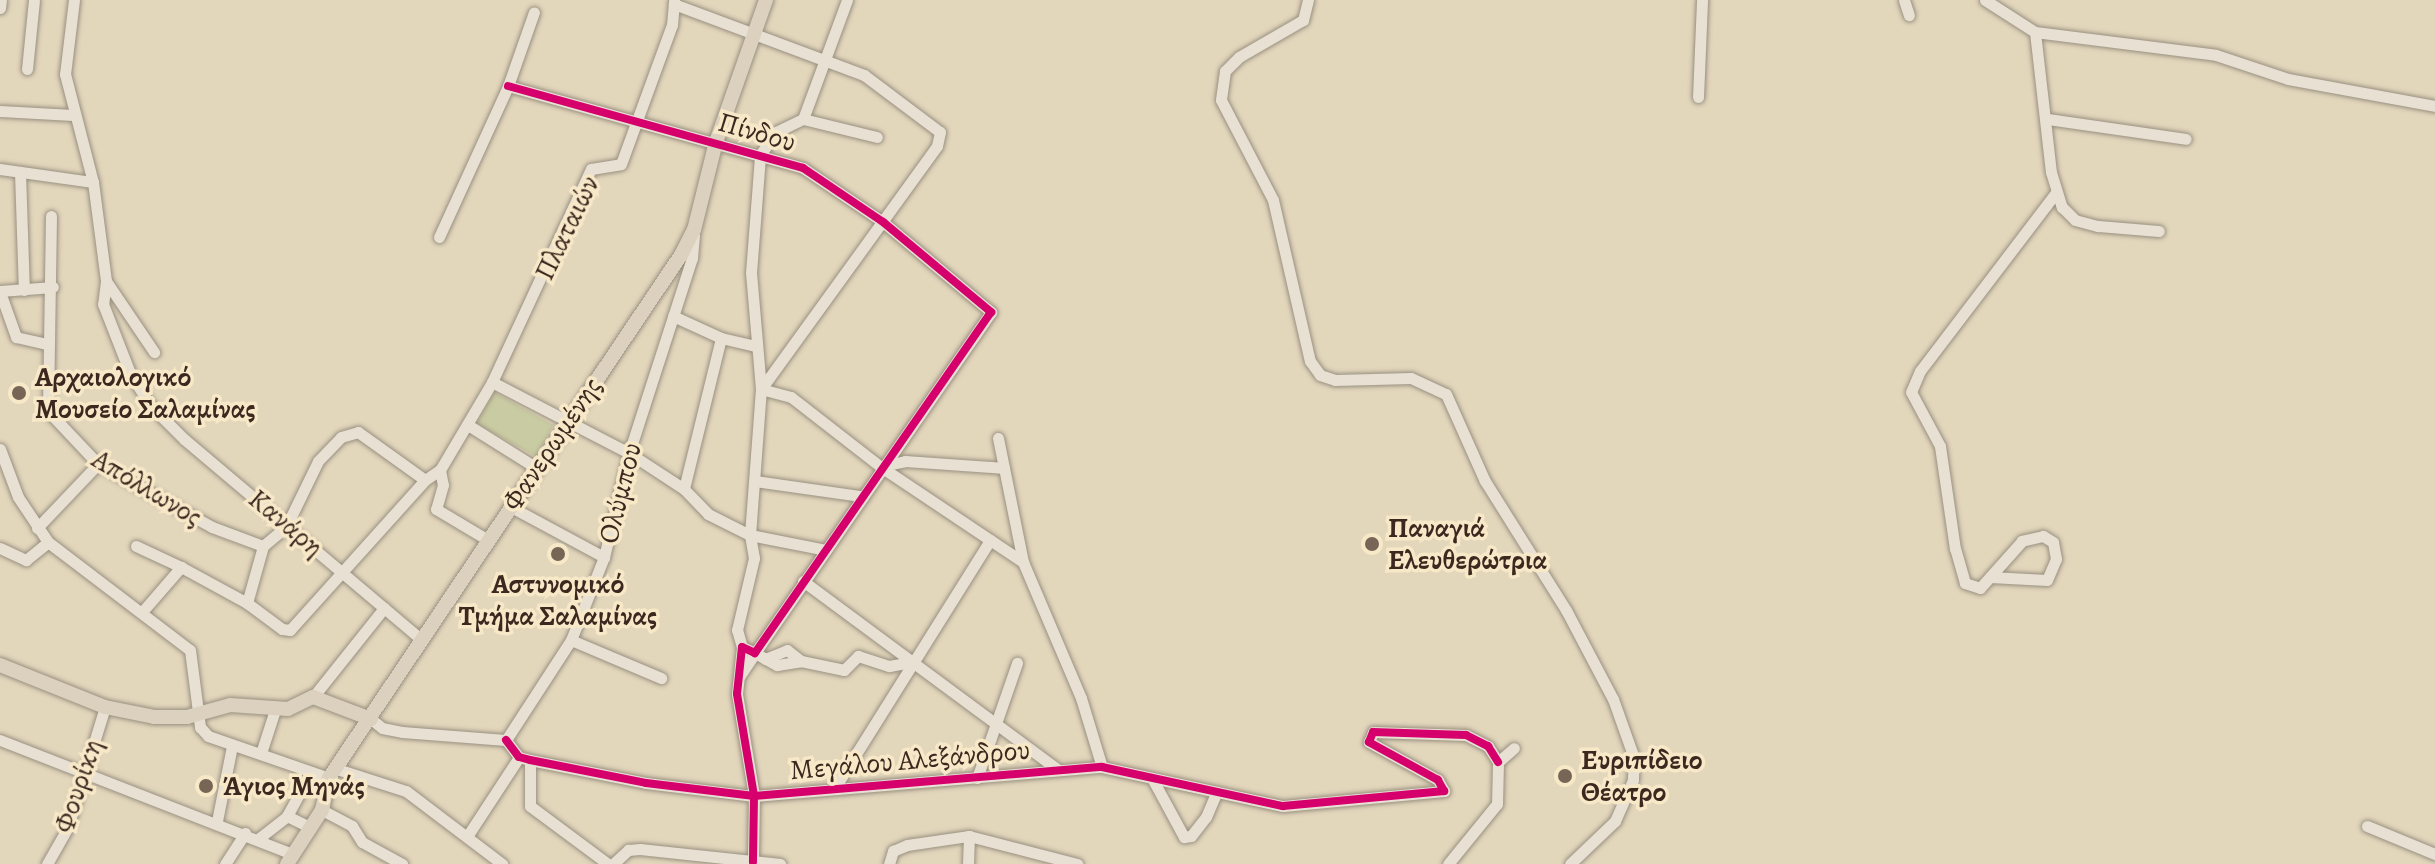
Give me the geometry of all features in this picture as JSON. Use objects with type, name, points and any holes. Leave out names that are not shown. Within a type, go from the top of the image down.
[{"type":"main road","name":"Φανερωμένης","points":[[290,859],[322,810],[333,774],[566,420],[667,280],[694,230],[716,142],[766,0]]},
{"type":"main road","points":[[0,665],[105,707],[154,717],[198,715],[230,705],[275,710],[313,697],[371,719]]},
{"type":"street","points":[[0,8],[1,0]]},
{"type":"street","points":[[27,69],[34,0]]},
{"type":"street","name":"Κανάρη","points":[[74,0],[65,74],[73,115],[93,182],[106,281],[103,304],[108,327],[150,405],[286,527],[422,640]]},
{"type":"street","points":[[803,119],[847,0]]},
{"type":"street","points":[[1308,0],[1303,20],[1239,57],[1225,71],[1221,100],[1278,213],[1310,361],[1327,378],[1411,378],[1446,394],[1485,481],[1566,610],[1613,699],[1634,758],[1633,780],[1615,821],[1570,864]]},
{"type":"street","points":[[1698,97],[1702,0]]},
{"type":"street","points":[[1904,0],[1909,15]]},
{"type":"street","points":[[1985,0],[2035,32],[2216,55],[2288,79],[2435,106]]},
{"type":"street","points":[[674,2],[864,75],[940,132],[937,146],[761,389]]},
{"type":"street","name":"Πλαταιών","points":[[492,382],[591,169],[621,164],[633,122],[672,25],[674,2]]},
{"type":"street","points":[[439,237],[508,86],[534,12]]},
{"type":"street","points":[[2035,32],[2035,65],[2048,119],[2055,194],[2075,220],[2159,231]]},
{"type":"street","name":"Πίνδου","points":[[508,86],[803,168],[883,222],[989,306],[989,320],[881,467]]},
{"type":"street","points":[[0,111],[73,115]]},
{"type":"street","points":[[753,862],[754,796],[738,678],[742,647],[737,630],[754,558],[750,535],[761,389],[751,273],[760,155],[776,132],[803,119],[877,137]]},
{"type":"street","points":[[2048,119],[2186,139]]},
{"type":"street","points":[[0,169],[93,182]]},
{"type":"street","points":[[20,172],[24,290]]},
{"type":"street","points":[[1990,577],[2047,580],[2056,559],[2053,542],[2043,536],[2022,541],[1980,588],[1965,583],[1955,549],[1940,446],[1911,392],[1920,371],[2055,194]]},
{"type":"street","name":"Απόλλωνος","points":[[51,216],[53,287],[46,344],[48,411],[98,464],[212,527],[263,546]]},
{"type":"street","name":"Ολύμπου","points":[[506,740],[571,640],[604,557],[629,453],[692,258],[694,230]]},
{"type":"street","points":[[106,281],[154,352]]},
{"type":"street","points":[[46,344],[16,337],[0,291],[53,287]]},
{"type":"street","points":[[673,316],[721,338],[757,346]]},
{"type":"street","points":[[684,489],[721,338]]},
{"type":"street","points":[[136,546],[247,603],[290,630],[425,480],[440,470],[492,382],[629,453],[684,489],[708,514],[750,535],[826,550]]},
{"type":"street","points":[[761,389],[791,397],[881,467],[1023,562]]},
{"type":"street","points":[[468,425],[535,467]]},
{"type":"street","points":[[247,603],[263,546],[286,527],[318,461],[350,432],[372,438],[425,480]]},
{"type":"street","points":[[998,438],[1023,562],[1081,698],[1102,767]]},
{"type":"street","points":[[0,449],[2,462],[37,528],[48,542],[190,650],[198,715],[208,736],[232,746],[262,750],[311,772],[406,791],[468,835],[502,864]]},
{"type":"street","points":[[738,678],[760,656],[803,581],[881,467],[905,461],[1004,468]]},
{"type":"street","points":[[37,528],[98,464]]},
{"type":"street","points":[[440,470],[443,485],[436,509],[488,540]]},
{"type":"street","points":[[755,481],[861,496]]},
{"type":"street","points":[[511,507],[604,557]]},
{"type":"street","points":[[834,789],[990,540]]},
{"type":"street","points":[[0,548],[26,560],[48,542]]},
{"type":"street","points":[[142,612],[181,567]]},
{"type":"street","points":[[803,581],[1057,769]]},
{"type":"street","points":[[313,697],[384,608]]},
{"type":"street","points":[[571,640],[661,678]]},
{"type":"street","points":[[742,647],[777,665],[801,661],[844,670],[858,656],[889,666],[912,662]]},
{"type":"street","points":[[977,778],[1017,663]]},
{"type":"street","name":"Φουρίκη","points":[[47,864],[68,827],[105,707]]},
{"type":"street","points":[[262,750],[275,710]]},
{"type":"street","points":[[371,719],[382,728],[402,732],[506,740],[524,759],[530,806],[610,864],[628,850],[640,849],[780,864]]},
{"type":"street","name":"Μεγάλου Αλεξάνδρου","points":[[524,759],[646,783],[754,796],[1102,767],[1283,806],[1444,791],[1443,783],[1369,742],[1373,732],[1466,735],[1488,746],[1498,762]]},
{"type":"street","points":[[0,740],[217,821],[258,839],[290,859]]},
{"type":"street","points":[[217,821],[232,746]]},
{"type":"street","points":[[1448,864],[1497,804],[1498,762],[1514,748]]},
{"type":"street","points":[[468,835],[524,759]]},
{"type":"street","points":[[258,839],[287,816],[311,772]]},
{"type":"street","points":[[1153,780],[1184,837],[1191,836],[1206,817],[1216,794]]},
{"type":"street","points":[[322,810],[352,826],[362,842],[402,864]]},
{"type":"street","points":[[287,816],[310,827]]},
{"type":"street","points":[[2367,826],[2435,854]]},
{"type":"street","points":[[225,864],[245,833]]},
{"type":"street","points":[[889,864],[893,851],[907,845],[969,836],[1077,864]]},
{"type":"street","points":[[968,864],[969,836]]},
{"type":"green space","points":[[494,392],[553,425],[536,456],[477,423]]},
{"type":"cycle path","points":[[508,86],[803,168],[883,222],[991,312],[755,653],[742,647],[737,694],[754,796],[753,862]]},
{"type":"cycle path","points":[[506,740],[519,757],[530,760],[646,783],[754,796],[1102,767],[1283,806],[1444,791],[1438,780],[1369,742],[1373,732],[1466,735],[1488,746],[1498,762]]},
{"type":"place","name":"Αρχαιολογικό Μουσείο Σαλαμίνας","points":[[19,393]]},
{"type":"place","name":"Παναγιά Ελευθερώτρια","points":[[1372,544]]},
{"type":"place","name":"Αστυνομικό Τμήμα Σαλαμίνας","points":[[558,554]]},
{"type":"place","name":"Ευριπίδειο Θέατρο","points":[[1565,776]]},
{"type":"place","name":"Άγιος Μηνάς","points":[[206,786]]}]
